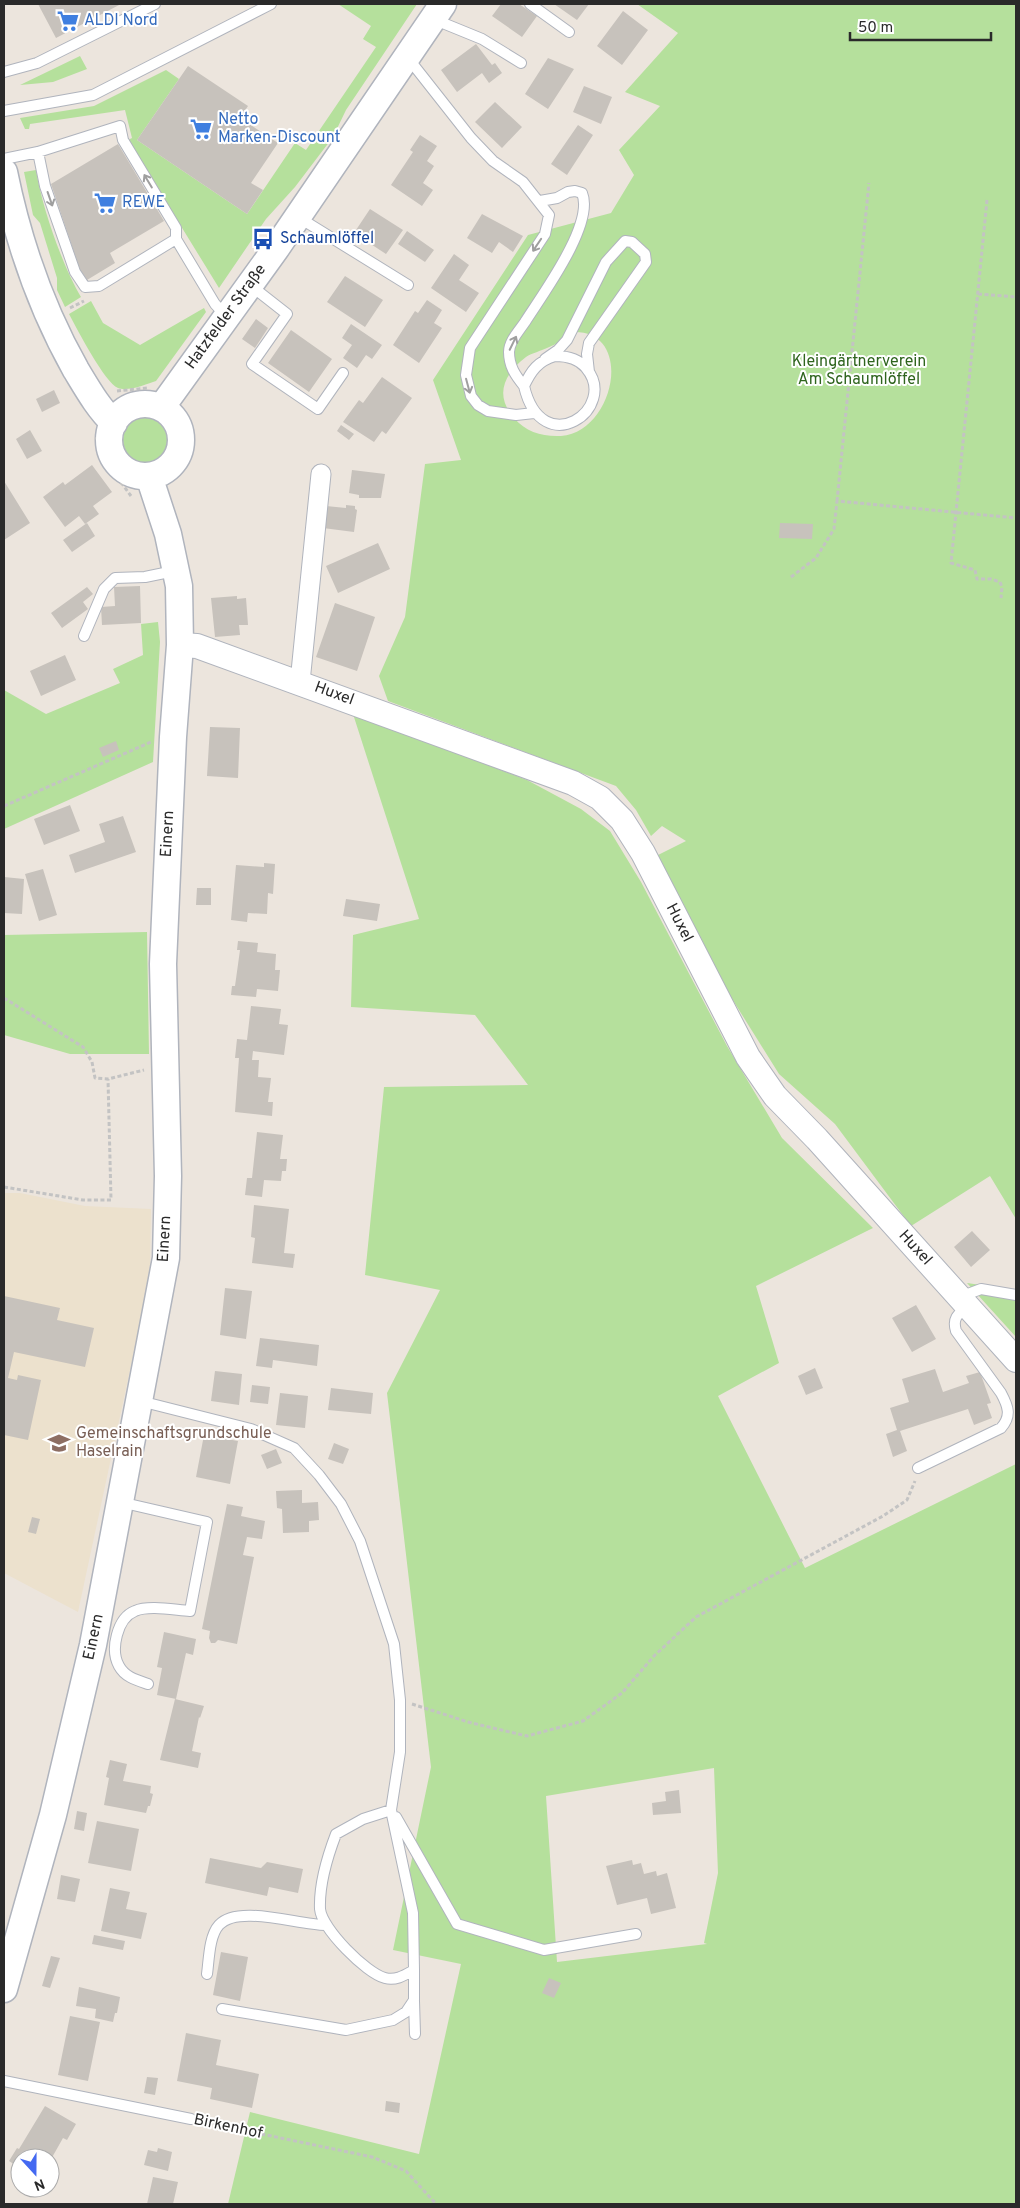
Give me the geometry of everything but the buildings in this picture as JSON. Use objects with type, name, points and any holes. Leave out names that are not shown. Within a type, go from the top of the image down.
[{"type":"main road","name":"Hatzfelder Straße","points":[[157,397],[227,316],[250,285],[438,12]]},
{"type":"main road","points":[[4,172],[13,217],[32,274],[49,316],[88,389],[104,429],[109,438],[115,460],[126,471],[141,476],[149,476],[166,469],[173,463],[180,446],[181,437],[175,420],[157,397],[126,410],[104,429]]},
{"type":"main road","name":"Einern","points":[[4,1989],[53,1815],[93,1645],[166,1258],[168,1176],[163,964],[171,923],[173,737],[180,645],[179,586],[159,503],[149,476]]},
{"type":"street","name":"Huxel","points":[[300,682],[321,474]]},
{"type":"street","name":"Huxel","points":[[180,645],[197,646],[300,682],[573,783],[600,798],[622,820],[643,853],[748,1056],[775,1096],[1016,1360]]},
{"type":"lane","points":[[4,72],[37,63],[155,4]]},
{"type":"lane","points":[[4,111],[93,94],[271,4]]},
{"type":"lane","points":[[530,4],[569,32]]},
{"type":"lane","points":[[438,12],[521,63]]},
{"type":"lane","points":[[408,58],[471,138],[494,161],[523,182],[549,215],[545,234],[470,348],[466,375],[471,396],[478,405],[488,411],[516,415],[534,413]]},
{"type":"lane","points":[[4,159],[38,152],[120,126],[123,140],[176,228],[176,239],[215,304],[227,316]]},
{"type":"lane","points":[[38,152],[45,186],[75,272],[84,287],[98,286],[176,239]]},
{"type":"lane","points":[[524,386],[530,373],[567,340],[606,262],[625,242],[632,242],[645,254],[646,262],[588,343],[589,372],[593,381],[594,396],[588,411],[581,418],[562,425],[546,422],[534,413],[528,404],[524,386],[510,366],[510,345],[569,250],[577,235],[585,205],[582,193],[575,191],[540,202]]},
{"type":"lane","points":[[298,216],[408,285]]},
{"type":"lane","points":[[250,285],[288,314],[252,364],[318,409],[342,373]]},
{"type":"lane","points":[[545,359],[560,356],[574,359],[589,372]]},
{"type":"lane","points":[[84,636],[104,589],[115,578],[145,577],[175,570]]},
{"type":"lane","points":[[918,1468],[1001,1428],[1008,1421],[1007,1403],[956,1331],[953,1323],[964,1301],[981,1289],[1016,1294]]},
{"type":"lane","points":[[140,1401],[252,1428],[294,1448],[342,1504],[360,1541],[394,1644],[400,1700],[400,1752],[391,1810],[413,1913],[415,2034]]},
{"type":"lane","points":[[120,1502],[207,1522],[190,1611],[160,1608],[134,1611],[121,1624],[115,1641],[118,1665],[128,1677],[148,1684]]},
{"type":"lane","points":[[391,1810],[363,1820],[336,1834],[326,1862],[320,1910],[326,1925],[336,1939],[365,1966],[384,1978],[401,1978],[414,1970]]},
{"type":"lane","points":[[391,1810],[457,1924],[544,1950],[636,1934]]},
{"type":"lane","points":[[207,1974],[214,1935],[219,1925],[231,1916],[250,1915],[309,1925],[326,1925]]},
{"type":"lane","points":[[222,2009],[346,2030],[393,2020],[406,2012],[414,2000]]},
{"type":"lane","name":"Birkenhof","points":[[4,2081],[191,2119]]},
{"type":"path","points":[[791,577],[816,558],[834,529],[869,182]]},
{"type":"path","points":[[987,200],[951,563],[975,570],[977,580],[991,579],[1000,582],[1002,587],[1001,598]]},
{"type":"path","points":[[64,311],[85,300],[98,286]]},
{"type":"path","points":[[978,294],[1016,297]]},
{"type":"path","points":[[114,390],[157,397]]},
{"type":"path","points":[[104,429],[110,467],[135,502]]},
{"type":"path","points":[[836,501],[1016,518]]},
{"type":"path","points":[[4,806],[148,743],[162,738],[173,737]]},
{"type":"path","points":[[4,998],[83,1047],[92,1062],[95,1078],[108,1078],[154,1068]]},
{"type":"path","points":[[4,1187],[83,1200],[111,1200],[108,1078]]},
{"type":"path","points":[[400,1700],[468,1722],[527,1736],[583,1721],[622,1693],[654,1656],[696,1617],[812,1555],[908,1500],[915,1484],[918,1468]]},
{"type":"path","name":"Birkenhof","points":[[191,2119],[372,2157],[406,2171],[436,2204]]},
{"type":"shaded area","name":"Gemeinschaftsgrundschule Haselrain","points":[[4,1193],[20,1193],[85,1206],[151,1209],[150,1265],[142,1314],[78,1612],[4,1573]]},
{"type":"green space","points":[[338,4],[417,4],[346,110],[333,137],[295,187],[266,219],[219,288],[128,140],[132,138],[125,110],[30,124],[29,129],[25,129],[20,118],[94,106],[166,70],[179,79],[137,140],[247,214],[295,143],[306,150],[376,47],[363,39],[371,26]]},
{"type":"green space","name":"Kleingärtnerverein Am Schaumlöffel","points":[[637,4],[1016,4],[1016,1219],[990,1176],[911,1226],[835,1124],[779,1074],[724,986],[658,855],[686,841],[662,826],[651,836],[636,810],[616,786],[388,701],[379,676],[405,617],[425,464],[461,460],[433,380],[528,235],[611,213],[634,175],[619,150],[660,106],[625,92],[678,33]],"holes":[[[573,332],[592,336],[605,347],[611,363],[610,382],[605,401],[594,418],[580,430],[561,436],[535,433],[524,427],[514,418],[504,401],[504,385],[512,370],[526,357],[554,345]]]},
{"type":"green space","points":[[80,56],[87,69],[53,82],[20,85]]},
{"type":"green space","points":[[36,170],[43,201],[54,235],[67,269],[81,297],[65,307],[57,290],[57,278],[40,223],[33,215],[24,172]]},
{"type":"green space","points":[[91,301],[103,323],[140,345],[204,308],[206,312],[156,381],[122,389],[112,384],[106,376],[69,314]]},
{"type":"green space","points":[[141,417],[151,417],[165,427],[169,440],[165,453],[159,459],[151,463],[141,463],[127,453],[123,445],[123,435],[133,421]]},
{"type":"green space","points":[[158,622],[160,642],[153,762],[4,829],[4,690],[46,714],[120,683],[113,669],[143,655],[141,624]]},
{"type":"green space","points":[[353,714],[527,780],[581,809],[610,831],[641,882],[727,1046],[782,1138],[873,1228],[756,1286],[779,1363],[718,1396],[805,1568],[1016,1464],[1016,2204],[228,2204],[250,2112],[419,2154],[461,1964],[393,1950],[431,1767],[387,1393],[440,1290],[365,1275],[384,1087],[528,1085],[475,1015],[351,1007],[353,935],[419,919]],"holes":[[[714,1768],[718,1873],[704,1943],[707,1944],[557,1962],[546,1796]]]},
{"type":"green space","points":[[147,932],[149,1054],[70,1054],[4,1035],[4,935]]},
{"type":"green space","points":[[967,1283],[1016,1290],[1016,1337]]},
{"type":"place","name":"ALDI Nord","points":[[68,21]]},
{"type":"place","name":"Netto Marken-Discount","points":[[201,129]]},
{"type":"place","name":"REWE","points":[[105,203]]},
{"type":"place","name":"Schaumlöffel","points":[[263,239]]},
{"type":"place","name":"Gemeinschaftsgrundschule Haselrain","points":[[59,1443]]}]
